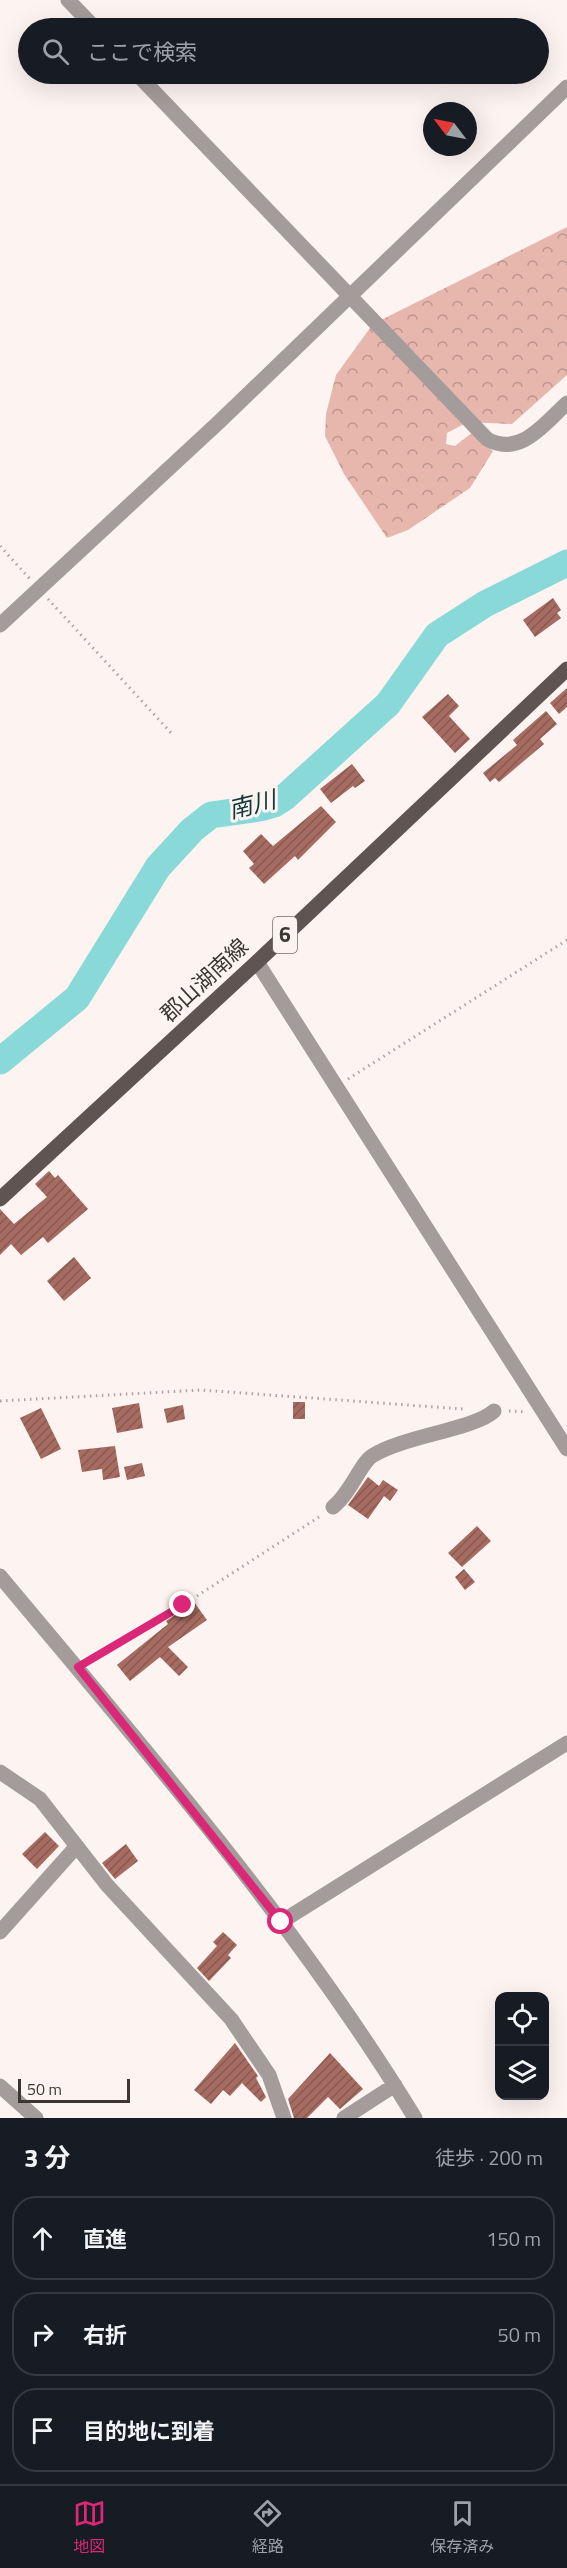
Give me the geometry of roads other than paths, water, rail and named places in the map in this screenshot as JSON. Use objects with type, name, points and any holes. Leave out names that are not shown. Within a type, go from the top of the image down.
[{"type":"main road","name":"郡山湖南線","points":[[0,1199],[257,962],[567,669]]},
{"type":"street","points":[[68,0],[85,18]]},
{"type":"street","points":[[147,84],[492,442],[509,445],[526,440],[567,403]]},
{"type":"street","points":[[0,625],[219,422],[348,295],[567,87]]},
{"type":"street","points":[[257,962],[567,1449]]},
{"type":"street","points":[[333,1507],[347,1494],[370,1457],[409,1439],[483,1418],[494,1411]]},
{"type":"street","points":[[0,1575],[78,1667],[281,1922],[395,2085],[415,2118]]},
{"type":"street","points":[[281,1922],[567,1743]]},
{"type":"street","points":[[0,1772],[40,1799],[76,1847],[148,1933],[231,2019],[269,2075],[284,2118]]},
{"type":"street","points":[[0,1932],[76,1847]]},
{"type":"street","points":[[344,2118],[395,2085]]},
{"type":"street","points":[[0,2086],[36,2118]]},
{"type":"waterway","name":"南川","points":[[0,1061],[77,998],[158,867],[192,830],[211,815],[260,808],[274,804],[285,797],[388,704],[437,635],[485,604],[567,563]]}]
